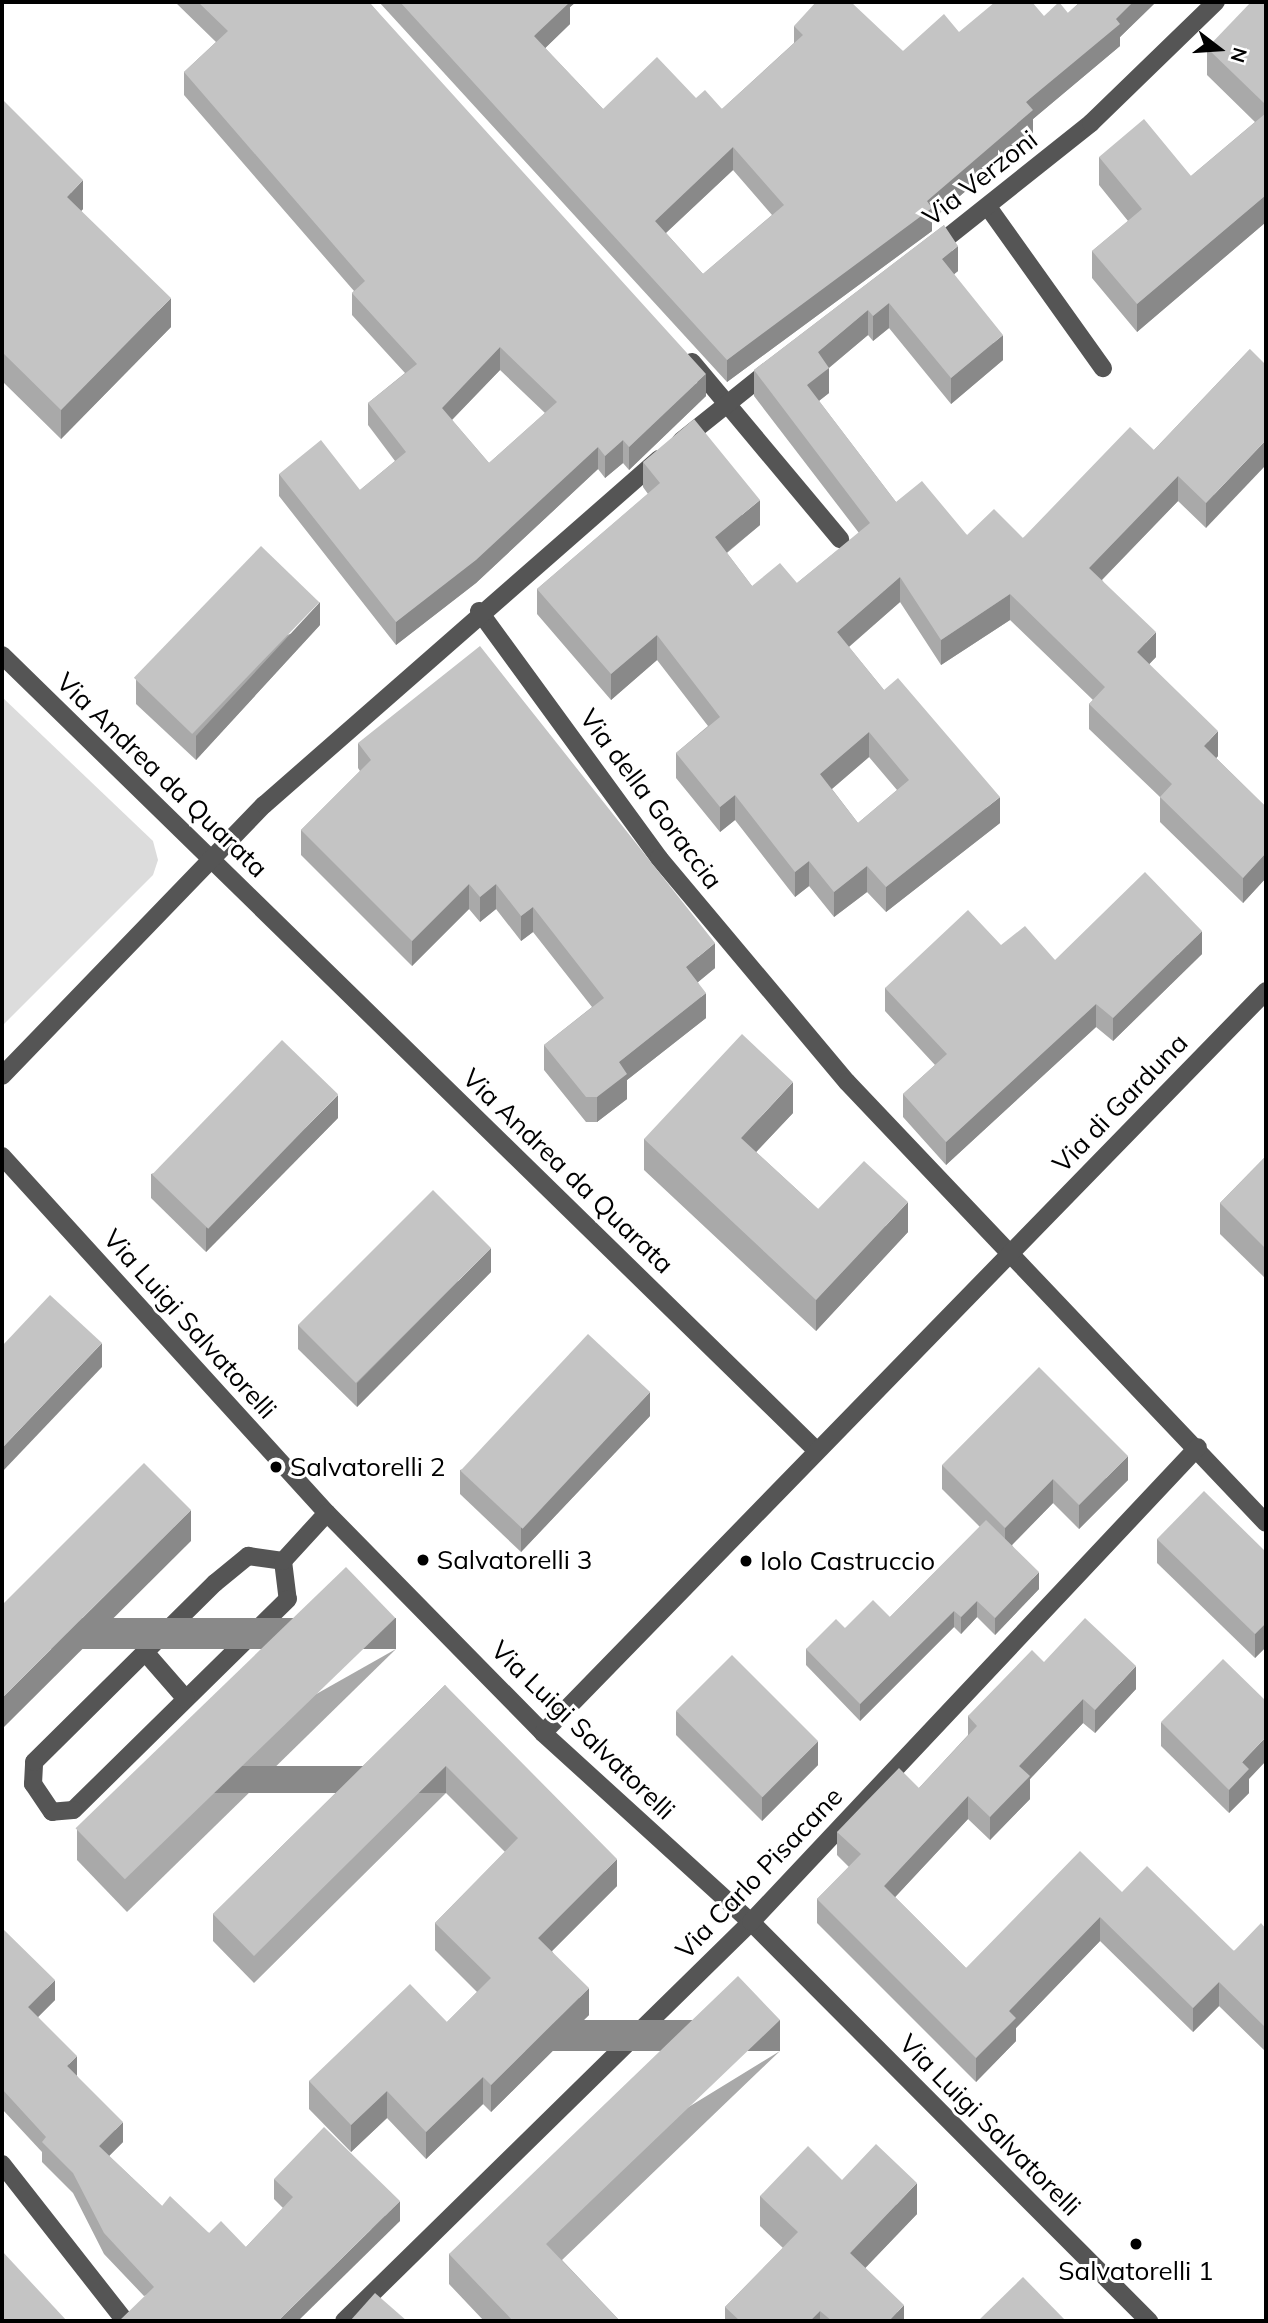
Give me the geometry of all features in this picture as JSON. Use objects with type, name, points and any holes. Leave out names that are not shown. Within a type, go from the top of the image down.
[{"type":"street","name":"Via Verzoni","points":[[912,264],[988,207],[1091,122],[1216,2]]},
{"type":"street","points":[[988,207],[1103,368]]},
{"type":"street","points":[[681,351],[727,402],[840,539]]},
{"type":"street","points":[[2,1076],[209,858],[479,611],[727,402],[793,353]]},
{"type":"street","name":"Via della Goraccia","points":[[479,611],[659,858],[847,1082],[1198,1447],[1266,1523]]},
{"type":"street","name":"Via Andrea da Quarata","points":[[2,655],[816,1450]]},
{"type":"street","name":"Via di Garduna","points":[[816,1450],[1266,991]]},
{"type":"street","name":"Via Luigi Salvatorelli","points":[[2,1156],[327,1513],[543,1732],[751,1922],[1149,2321]]},
{"type":"street","name":"Via Carlo Pisacane","points":[[344,2321],[751,1922],[1198,1447]]},
{"type":"street","points":[[543,1732],[816,1450]]},
{"type":"street","points":[[283,1561],[327,1513]]},
{"type":"street","points":[[248,1556],[283,1561],[288,1599],[73,1810],[52,1812],[33,1784],[34,1762],[145,1652],[248,1556]]},
{"type":"street","points":[[145,1652],[186,1699]]},
{"type":"street","points":[[2,2164],[125,2321]]},
{"type":"shaded area","points":[[2,697],[153,841],[158,860],[153,875],[2,1026]]},
{"type":"building","points":[[198,2],[369,2],[706,374],[629,447],[623,440],[605,456],[598,447],[476,560],[396,622],[279,474],[321,440],[360,490],[406,452],[368,403],[417,364],[352,293],[365,281],[184,72],[228,31]],"holes":[[[500,347],[557,402],[489,463],[442,408]]]},
{"type":"building","points":[[400,2],[570,2],[534,36],[603,109],[657,57],[696,98],[705,90],[722,109],[803,35],[794,26],[816,2],[851,2],[903,51],[944,14],[959,32],[995,2],[1032,2],[1044,16],[1059,2],[1068,13],[1080,2],[1133,2],[1116,19],[1120,24],[1026,102],[1033,110],[927,201],[932,208],[727,360]],"holes":[[[733,147],[784,205],[703,274],[655,221]]]},
{"type":"building","points":[[1251,2],[1266,2],[1266,105],[1207,48]]},
{"type":"building","points":[[2,99],[83,180],[67,197],[171,298],[61,410],[2,352]]},
{"type":"building","points":[[1266,113],[1266,195],[1137,304],[1092,251],[1142,209],[1099,157],[1144,119],[1191,176]]},
{"type":"building","points":[[944,225],[958,246],[942,259],[1003,335],[951,378],[889,303],[873,316],[868,310],[818,352],[829,368],[807,385],[896,502],[922,481],[967,535],[994,509],[1023,538],[1130,427],[1154,450],[1250,349],[1266,365],[1266,440],[1206,503],[1178,476],[1089,568],[1156,632],[1137,652],[1218,731],[1204,746],[1266,807],[1266,853],[1243,878],[1160,797],[1172,784],[1089,704],[1105,687],[1010,594],[941,640],[900,577],[837,632],[884,690],[898,678],[1000,797],[886,887],[867,866],[834,892],[809,861],[795,872],[735,795],[720,807],[676,753],[720,717],[657,635],[611,674],[537,589],[660,483],[643,462],[694,419],[760,500],[715,537],[752,586],[780,563],[797,583],[870,523],[754,370]],"holes":[[[869,732],[909,780],[858,823],[820,774]]]},
{"type":"building","points":[[261,546],[319,602],[192,734],[134,678]]},
{"type":"building","points":[[480,646],[715,943],[686,967],[706,993],[619,1062],[627,1074],[597,1097],[586,1097],[544,1045],[604,998],[533,907],[521,916],[496,884],[480,897],[469,884],[412,941],[301,830],[371,760],[358,743]]},
{"type":"building","points":[[1145,872],[1202,931],[1113,1018],[1096,1004],[946,1142],[903,1094],[947,1054],[885,988],[968,910],[1001,945],[1025,926],[1055,960]]},
{"type":"building","points":[[742,1034],[793,1082],[741,1138],[818,1209],[864,1161],[908,1202],[816,1300],[644,1139]]},
{"type":"building","points":[[282,1040],[338,1094],[208,1229],[152,1175]]},
{"type":"building","points":[[1266,1156],[1266,1249],[1220,1203]]},
{"type":"building","points":[[433,1190],[491,1248],[356,1383],[298,1325]]},
{"type":"building","points":[[50,1295],[102,1343],[2,1448],[2,1346]]},
{"type":"building","points":[[588,1334],[650,1392],[523,1529],[460,1471]]},
{"type":"building","points":[[1039,1367],[1128,1456],[1079,1505],[1053,1479],[1005,1528],[942,1465]]},
{"type":"building","points":[[144,1463],[191,1510],[2,1698],[2,1605]]},
{"type":"building","points":[[1204,1491],[1266,1552],[1266,1623],[1255,1634],[1157,1539]]},
{"type":"building","points":[[986,1520],[1039,1572],[995,1618],[977,1601],[961,1617],[954,1611],[860,1704],[806,1649],[836,1619],[845,1628],[873,1600],[890,1617]]},
{"type":"building","points":[[346,1567],[395,1618],[125,1879],[76,1828]]},
{"type":"building","points":[[1085,1618],[1136,1666],[1095,1710],[1083,1699],[1019,1766],[1030,1776],[990,1817],[968,1796],[884,1886],[966,1968],[1080,1851],[1122,1892],[1147,1866],[1234,1951],[1261,1923],[1266,1929],[1266,2028],[1219,1982],[1193,2008],[1100,1917],[1009,2011],[1016,2018],[976,2058],[817,1899],[861,1854],[837,1832],[899,1768],[919,1788],[977,1726],[968,1716],[1032,1650],[1044,1662]]},
{"type":"building","points":[[732,1655],[818,1741],[762,1797],[676,1711]]},
{"type":"building","points":[[1223,1659],[1266,1701],[1266,1737],[1242,1762],[1249,1769],[1229,1790],[1161,1722]]},
{"type":"building","points":[[445,1685],[617,1859],[538,1938],[589,1988],[491,2085],[483,2077],[426,2132],[387,2091],[351,2125],[309,2081],[410,1984],[447,2022],[491,1978],[435,1923],[518,1838],[446,1766],[254,1956],[213,1914]]},
{"type":"building","points":[[2,1928],[55,1980],[28,2007],[77,2056],[67,2066],[123,2122],[99,2146],[162,2206],[170,2196],[209,2233],[221,2221],[246,2247],[293,2197],[274,2179],[324,2127],[400,2201],[278,2321],[119,2321],[154,2287],[104,2233],[73,2173],[42,2142],[46,2137],[2,2089]]},
{"type":"building","points":[[738,1976],[780,2020],[546,2244],[620,2321],[513,2321],[449,2254]]},
{"type":"building","points":[[876,2144],[917,2183],[850,2253],[904,2305],[889,2321],[832,2321],[820,2311],[810,2321],[740,2321],[725,2307],[798,2232],[760,2196],[808,2146],[842,2180]]},
{"type":"building","points":[[2,2251],[67,2321],[2,2321]]},
{"type":"building","points":[[1023,2277],[1066,2321],[978,2321]]},
{"type":"building","points":[[375,2293],[407,2321],[350,2321]]},
{"type":"place","name":"Salvatorelli 2","points":[[276,1467]]},
{"type":"place","name":"Salvatorelli 3","points":[[423,1560]]},
{"type":"place","name":"Iolo Castruccio","points":[[746,1561]]},
{"type":"place","name":"Salvatorelli 1","points":[[1136,2244]]}]
